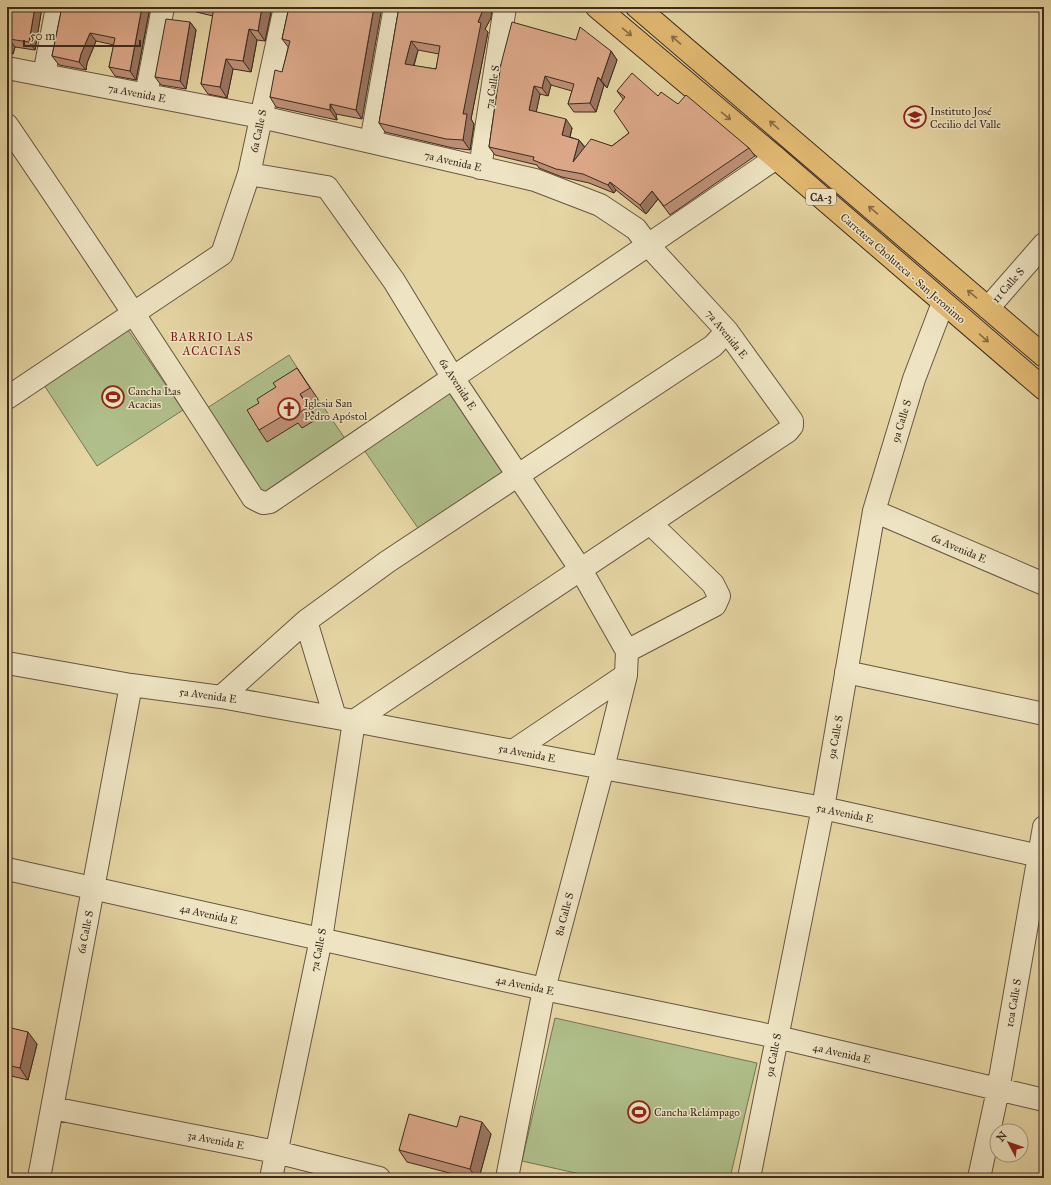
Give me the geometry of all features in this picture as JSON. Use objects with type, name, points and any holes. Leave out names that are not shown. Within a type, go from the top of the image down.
[{"type":"highway","name":"Carretera Choluteca - San Jeronimo","points":[[597,7],[776,158],[1044,390]]},
{"type":"highway","name":"CA-3","points":[[637,7],[1044,356]]},
{"type":"street","points":[[44,75],[57,7]]},
{"type":"street","points":[[146,95],[162,7]]},
{"type":"street","name":"6a Calle S","points":[[134,314],[222,254],[249,174],[285,7]]},
{"type":"street","points":[[371,142],[395,7]]},
{"type":"street","name":"7a Calle S","points":[[480,168],[505,7]]},
{"type":"street","name":"7a Avenida E","points":[[7,68],[261,117],[535,180],[600,204],[636,229],[648,245],[728,332],[792,421],[792,426],[788,431],[650,523]]},
{"type":"street","points":[[7,125],[134,314],[253,498],[263,503],[270,502],[776,158]]},
{"type":"street","name":"6a Avenida E","points":[[249,174],[327,187],[394,281],[453,378],[581,570],[627,651]]},
{"type":"street","name":"11 Calle S","points":[[988,308],[1044,244]]},
{"type":"street","name":"9a Calle S","points":[[749,1178],[823,808],[874,511],[914,380],[942,303]]},
{"type":"street","points":[[7,398],[134,314]]},
{"type":"street","points":[[222,697],[306,621],[387,562],[713,346],[728,332]]},
{"type":"street","name":"6a Avenida E","points":[[874,511],[1044,584]]},
{"type":"street","points":[[306,621],[344,719],[581,570],[650,523],[713,584],[719,596],[715,605],[627,651]]},
{"type":"street","name":"8a Calle S","points":[[507,1178],[544,989],[603,768],[626,675],[627,651]]},
{"type":"street","name":"5a Avenida E","points":[[7,663],[131,685],[222,697],[823,808],[1042,856]]},
{"type":"street","points":[[846,672],[1044,714]]},
{"type":"street","points":[[513,751],[626,675]]},
{"type":"street","name":"6a Calle S","points":[[39,1178],[131,685]]},
{"type":"street","name":"7a Calle S","points":[[271,1178],[321,939],[344,719]]},
{"type":"street","name":"10a Calle S","points":[[980,1178],[1042,856],[1044,827]]},
{"type":"street","name":"4a Avenida E","points":[[7,868],[544,989],[777,1037],[1044,1100]]},
{"type":"street","name":"3a Avenida E","points":[[52,1108],[276,1152],[378,1178]]},
{"type":"green space","name":"Cancha Las Acacias","points":[[128,330],[183,410],[97,466],[44,385]]},
{"type":"green space","points":[[289,355],[305,380],[299,422],[317,419],[308,405],[318,399],[348,443],[263,495],[201,412]]},
{"type":"green space","points":[[447,390],[506,475],[420,531],[362,447]]},
{"type":"green space","name":"Cancha Relámpago","points":[[555,1018],[757,1063],[730,1178],[598,1178],[522,1161]]},
{"type":"building","points":[[7,7],[35,7],[29,42],[9,39],[7,46]]},
{"type":"building","points":[[62,7],[142,7],[130,71],[109,67],[115,38],[90,33],[79,62],[52,56]]},
{"type":"building","points":[[214,7],[262,7],[258,31],[249,29],[243,61],[226,59],[220,87],[201,84]]},
{"type":"building","points":[[289,7],[298,7],[310,10],[311,7],[374,7],[356,110],[330,104],[330,110],[270,97],[275,70],[282,72],[290,41],[282,39]]},
{"type":"building","points":[[399,7],[484,7],[478,22],[481,23],[463,114],[467,114],[463,140],[446,139],[379,123]],"holes":[[[411,41],[440,46],[436,69],[405,64]]]},
{"type":"building","points":[[166,19],[190,22],[180,81],[155,77]]},
{"type":"building","points":[[512,22],[576,40],[580,27],[611,51],[601,80],[598,77],[590,103],[568,104],[574,84],[545,76],[542,88],[534,86],[529,110],[566,119],[562,135],[579,140],[573,162],[591,139],[612,146],[629,133],[614,111],[625,97],[617,91],[632,73],[658,96],[661,92],[678,104],[686,95],[749,148],[664,206],[652,191],[640,205],[610,182],[608,185],[583,174],[556,169],[533,160],[534,157],[489,147],[501,64]]},
{"type":"building","points":[[297,368],[310,388],[300,394],[308,407],[294,416],[291,411],[259,430],[247,410],[259,403],[257,399],[276,387],[273,383]]},
{"type":"building","points":[[7,1027],[28,1032],[20,1068],[7,1065]]},
{"type":"building","points":[[409,1114],[457,1127],[460,1116],[482,1122],[470,1169],[399,1150]]},
{"type":"place","name":"Instituto José Cecilio del Valle","points":[[915,117]]},
{"type":"place","name":"Cancha Las Acacias","points":[[113,397]]},
{"type":"place","name":"Iglesia San Pedro Apóstol","points":[[289,409]]},
{"type":"place","name":"Cancha Relámpago","points":[[639,1112]]},
{"type":"district","name":"BARRIO LAS ACACIAS","points":[[212,344]]}]
